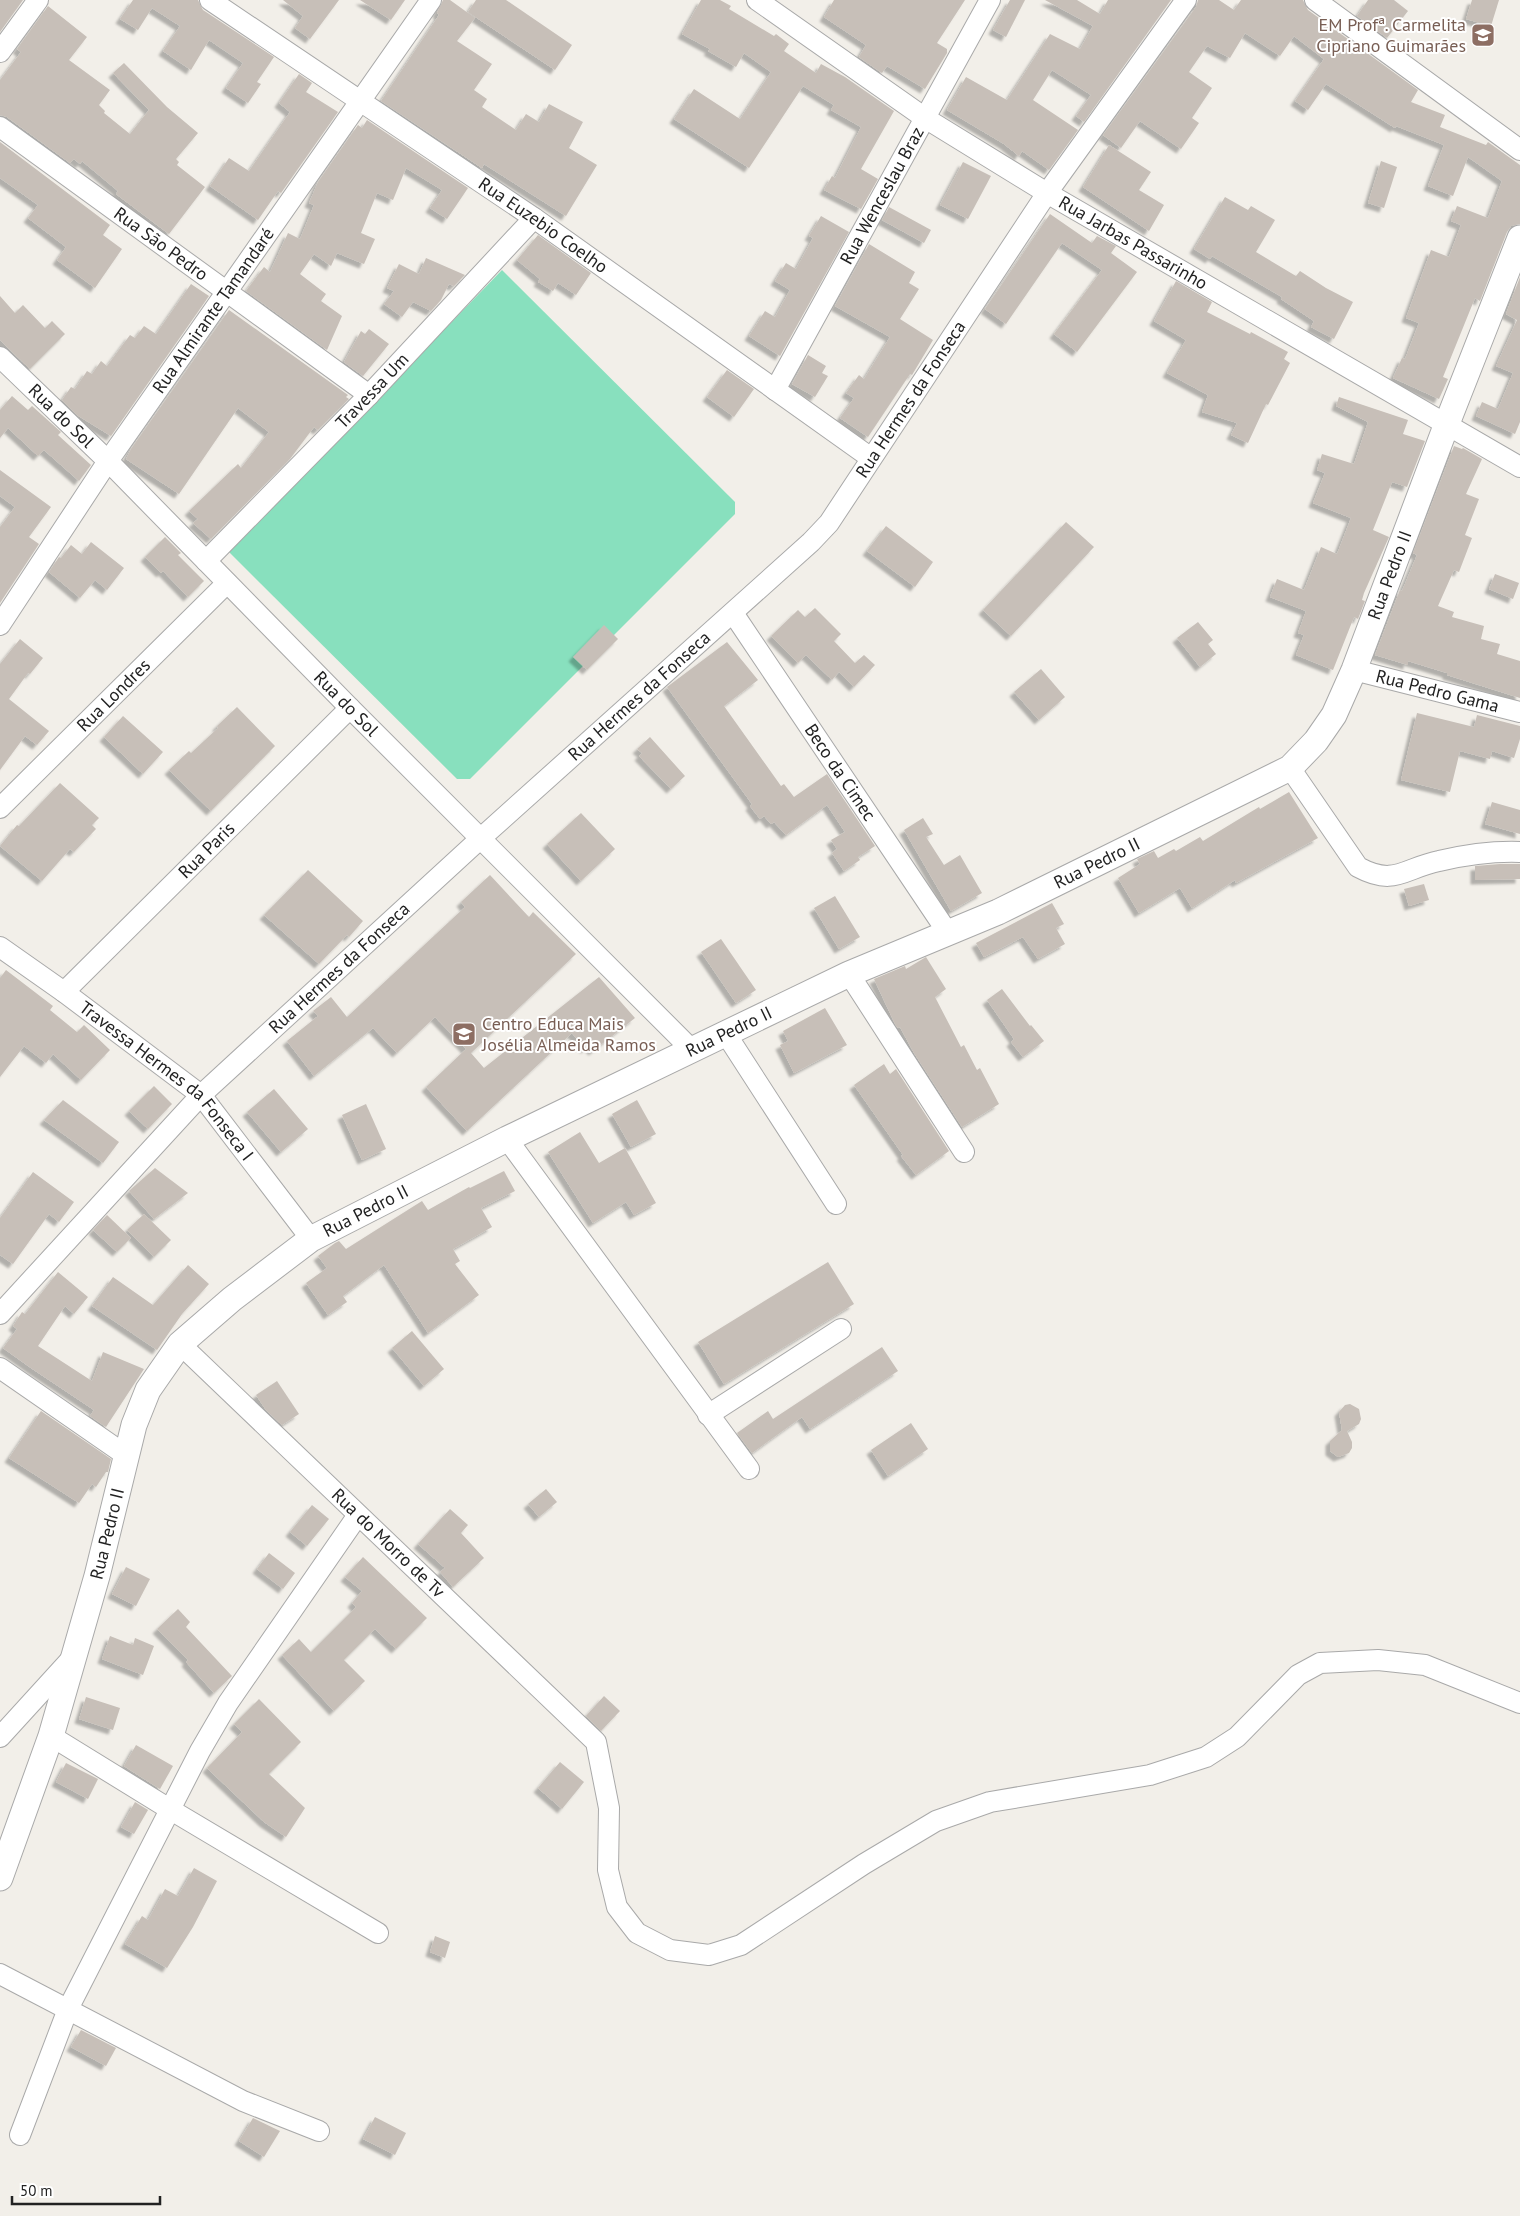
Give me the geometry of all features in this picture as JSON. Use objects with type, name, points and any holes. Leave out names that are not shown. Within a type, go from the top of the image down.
[{"type":"street","points":[[0,52],[38,0]]},
{"type":"street","name":"Rua Euzebio Coelho","points":[[210,0],[534,218],[871,458]]},
{"type":"street","name":"Rua Almirante Tamandaré","points":[[0,625],[108,461],[431,0]]},
{"type":"street","name":"Rua Jarbas Passarinho","points":[[757,0],[925,118],[1047,193],[1446,426],[1520,467]]},
{"type":"street","name":"Rua Wenceslau Braz","points":[[774,390],[990,0]]},
{"type":"street","name":"Rua Hermes da Fonseca","points":[[0,1314],[201,1095],[481,838],[811,542],[829,523],[1047,193],[1186,0]]},
{"type":"street","points":[[1314,0],[1520,150]]},
{"type":"street","name":"Rua São Pedro","points":[[0,128],[369,395]]},
{"type":"street","name":"Travessa Um","points":[[206,561],[369,395],[534,218]]},
{"type":"street","name":"Rua Pedro II","points":[[0,1878],[52,1736],[97,1576],[134,1425],[148,1390],[180,1344],[232,1299],[311,1239],[507,1139],[694,1051],[849,974],[998,912],[1290,768],[1316,741],[1334,715],[1354,670],[1446,426],[1520,238]]},
{"type":"street","name":"Rua do Sol","points":[[0,356],[108,461],[350,708],[694,1051]]},
{"type":"street","name":"Rua Londres","points":[[0,808],[227,583]]},
{"type":"street","name":"Beco da Cimec","points":[[733,613],[948,933]]},
{"type":"street","name":"Rua Pedro Gama","points":[[1354,670],[1520,712]]},
{"type":"street","name":"Rua Paris","points":[[64,992],[350,708]]},
{"type":"street","points":[[1290,768],[1358,868],[1383,877],[1396,876],[1437,861],[1472,855],[1520,852]]},
{"type":"street","name":"Travessa Hermes da Fonseca I","points":[[0,947],[64,992],[201,1095],[311,1239]]},
{"type":"street","points":[[849,974],[964,1152]]},
{"type":"street","points":[[726,1034],[836,1204]]},
{"type":"street","points":[[507,1139],[749,1469]]},
{"type":"street","points":[[708,1415],[841,1329]]},
{"type":"street","name":"Rua do Morro de Tv","points":[[180,1344],[596,1742],[609,1808],[608,1870],[617,1907],[637,1933],[670,1950],[709,1955],[741,1945],[864,1864],[936,1821],[990,1802],[1150,1775],[1206,1757],[1237,1737],[1298,1675],[1320,1663],[1378,1660],[1424,1665],[1520,1703]]},
{"type":"street","points":[[0,1368],[127,1456]]},
{"type":"street","points":[[20,2135],[68,2009],[200,1751],[228,1703],[358,1515]]},
{"type":"street","points":[[0,1737],[74,1655]]},
{"type":"street","points":[[52,1736],[171,1810],[378,1933]]},
{"type":"street","points":[[0,1974],[243,2101],[319,2131]]},
{"type":"green space","points":[[502,270],[735,502],[735,514],[470,779],[457,779],[229,552]]},
{"type":"building","points":[[0,0],[23,0],[0,32]]},
{"type":"building","points":[[133,0],[198,0],[203,10],[274,57],[257,82],[261,84],[248,103],[226,88],[243,63],[209,40],[191,70],[163,51],[180,26],[152,8],[138,30],[120,19]]},
{"type":"building","points":[[283,0],[339,0],[310,39],[295,28],[303,16]]},
{"type":"building","points":[[360,0],[405,0],[391,20]]},
{"type":"building","points":[[443,0],[450,0],[475,18],[457,41],[492,64],[474,90],[487,99],[482,107],[516,130],[526,114],[539,122],[549,104],[583,122],[569,148],[597,165],[566,216],[484,164],[482,168],[381,101],[439,15],[437,13]]},
{"type":"building","points":[[476,0],[506,0],[572,45],[555,70],[468,12]]},
{"type":"building","points":[[701,0],[720,0],[731,6],[729,9],[774,36],[776,34],[789,44],[784,51],[816,73],[821,64],[845,77],[894,111],[861,169],[878,179],[861,209],[824,190],[832,176],[835,178],[861,127],[831,110],[834,105],[803,86],[749,168],[674,119],[694,89],[740,119],[771,72],[744,53],[736,67],[708,51],[710,49],[682,34]]},
{"type":"building","points":[[834,0],[965,0],[937,43],[947,49],[947,53],[925,89],[887,66],[882,73],[859,57],[866,45],[824,17]]},
{"type":"building","points":[[1010,0],[1025,0],[1006,37],[993,30]]},
{"type":"building","points":[[1045,0],[1077,0],[1100,14],[1108,0],[1171,0],[1084,122],[1076,116],[1091,95],[1052,70],[1033,100],[1078,130],[1049,170],[1022,151],[1019,156],[1004,144],[947,110],[966,77],[1007,100],[1050,34],[1080,49],[1093,26]]},
{"type":"building","points":[[1198,0],[1219,0],[1234,10],[1241,0],[1303,0],[1308,10],[1418,90],[1411,102],[1445,115],[1440,127],[1486,145],[1488,142],[1520,165],[1520,224],[1511,226],[1507,232],[1480,301],[1475,298],[1443,377],[1448,379],[1439,399],[1393,378],[1402,358],[1405,359],[1419,323],[1406,318],[1431,250],[1449,257],[1461,225],[1451,221],[1457,206],[1488,218],[1502,181],[1468,157],[1453,196],[1428,186],[1444,145],[1396,126],[1395,128],[1326,84],[1308,110],[1295,101],[1324,59],[1294,36],[1280,56],[1245,33],[1230,58],[1207,46],[1189,72],[1212,88],[1192,118],[1199,123],[1181,149],[1140,121],[1121,148],[1103,135],[1196,7]]},
{"type":"building","points":[[1368,0],[1394,0],[1408,11],[1387,38],[1357,16]]},
{"type":"building","points":[[1472,0],[1499,0],[1491,26],[1466,19]]},
{"type":"building","points":[[48,6],[87,37],[69,60],[110,90],[99,105],[105,111],[104,113],[130,134],[149,110],[113,73],[124,63],[167,107],[198,133],[176,159],[179,162],[177,165],[205,187],[169,234],[116,194],[118,191],[82,161],[80,164],[74,159],[70,163],[7,117],[0,115],[0,80],[21,52],[17,49]]},
{"type":"building","points":[[299,74],[312,83],[306,92],[338,112],[281,193],[278,191],[258,220],[210,186],[229,158],[249,171],[290,112],[279,103]]},
{"type":"building","points":[[367,120],[468,188],[447,219],[430,208],[442,190],[406,168],[393,200],[377,193],[361,233],[375,239],[364,264],[337,253],[331,266],[314,254],[300,274],[326,294],[321,301],[342,316],[327,350],[246,291],[264,267],[270,272],[288,233],[300,239],[314,205],[309,203],[318,182],[358,125],[362,128]]},
{"type":"building","points":[[0,142],[110,225],[103,235],[122,249],[95,288],[57,260],[66,247],[28,218],[38,205],[0,178]]},
{"type":"building","points":[[1109,145],[1151,172],[1139,190],[1164,205],[1149,231],[1083,187]]},
{"type":"building","points":[[1381,161],[1397,167],[1384,208],[1368,203]]},
{"type":"building","points":[[963,162],[991,176],[968,219],[940,205]]},
{"type":"building","points":[[1225,197],[1248,210],[1251,206],[1275,220],[1256,252],[1296,276],[1300,271],[1326,288],[1353,302],[1334,339],[1311,327],[1314,321],[1281,299],[1282,297],[1212,256],[1210,259],[1194,249]]},
{"type":"building","points":[[889,207],[931,230],[924,243],[882,220]]},
{"type":"building","points":[[1050,214],[1092,243],[1097,236],[1116,246],[1111,253],[1137,272],[1077,352],[1054,334],[1102,270],[1062,243],[1006,324],[985,309]]},
{"type":"building","points":[[821,216],[849,232],[780,356],[749,336],[765,311],[775,317],[790,290],[775,281],[786,263],[796,269],[813,238],[809,236]]},
{"type":"building","points":[[538,235],[591,273],[576,295],[558,283],[553,291],[538,282],[540,279],[517,260]]},
{"type":"building","points":[[869,244],[915,272],[909,283],[919,289],[900,319],[933,340],[912,375],[910,374],[868,437],[840,418],[854,398],[846,393],[859,375],[864,379],[890,337],[835,306]]},
{"type":"building","points":[[426,258],[465,275],[454,286],[449,284],[441,300],[431,311],[413,302],[402,317],[384,304],[394,291],[387,288],[399,264],[419,274]]},
{"type":"building","points":[[1520,277],[1520,422],[1515,434],[1476,416],[1482,402],[1498,409],[1513,373],[1496,366],[1517,320],[1506,314]]},
{"type":"building","points":[[1176,281],[1212,302],[1207,312],[1250,334],[1251,332],[1288,352],[1284,359],[1290,363],[1268,405],[1266,404],[1248,443],[1231,435],[1237,423],[1202,412],[1208,395],[1167,373],[1186,340],[1154,321]]},
{"type":"building","points":[[191,284],[209,296],[111,436],[77,415],[62,400],[71,387],[75,389],[87,371],[92,374],[101,361],[107,366],[130,335],[135,338],[144,326],[156,334]]},
{"type":"building","points":[[0,296],[15,313],[23,305],[45,328],[52,321],[65,334],[30,369],[0,340]]},
{"type":"building","points":[[229,310],[348,395],[346,397],[349,399],[318,430],[314,427],[290,459],[211,539],[193,523],[198,519],[189,511],[238,464],[241,468],[269,432],[238,408],[179,494],[126,459],[131,449]]},
{"type":"building","points":[[369,329],[389,344],[363,376],[344,362],[361,331],[365,334]]},
{"type":"building","points":[[808,355],[826,366],[822,373],[828,376],[815,397],[792,384]]},
{"type":"building","points":[[727,370],[754,389],[734,417],[707,397]]},
{"type":"building","points":[[12,396],[28,410],[32,406],[61,432],[58,435],[91,465],[79,481],[44,450],[38,456],[8,428],[0,438],[0,410]]},
{"type":"building","points":[[1339,397],[1408,420],[1403,434],[1425,441],[1407,487],[1392,482],[1373,530],[1389,537],[1364,593],[1362,600],[1365,601],[1358,619],[1354,617],[1333,670],[1296,655],[1304,635],[1298,633],[1306,611],[1270,597],[1277,579],[1304,590],[1321,547],[1337,554],[1351,518],[1313,503],[1325,473],[1317,470],[1322,454],[1354,464],[1368,422],[1336,406]]},
{"type":"building","points":[[1454,446],[1463,448],[1482,459],[1466,494],[1479,499],[1465,535],[1472,538],[1459,572],[1454,570],[1438,606],[1454,612],[1452,617],[1484,626],[1481,639],[1500,644],[1497,654],[1520,661],[1520,698],[1408,661],[1408,665],[1375,655],[1400,590],[1402,591],[1417,555],[1413,553]]},
{"type":"building","points":[[0,470],[51,507],[29,537],[39,544],[0,603],[0,527],[15,507],[0,496]]},
{"type":"building","points":[[1066,522],[1094,547],[1011,636],[983,610]]},
{"type":"building","points":[[886,526],[933,562],[915,587],[867,551]]},
{"type":"building","points":[[165,537],[181,553],[178,555],[204,581],[188,597],[163,571],[161,573],[145,557]]},
{"type":"building","points":[[91,542],[124,568],[107,590],[95,580],[80,598],[49,572],[59,557],[61,558],[71,545],[82,554]]},
{"type":"building","points":[[1495,574],[1519,583],[1513,599],[1489,589]]},
{"type":"building","points":[[815,608],[841,634],[834,641],[855,663],[864,655],[875,665],[854,687],[839,672],[832,680],[806,655],[798,663],[771,636],[798,610],[805,617]]},
{"type":"building","points":[[1198,622],[1213,640],[1208,644],[1216,654],[1200,667],[1177,638]]},
{"type":"building","points":[[604,625],[618,639],[587,670],[573,657]]},
{"type":"building","points":[[20,639],[43,658],[30,674],[28,673],[9,699],[49,731],[37,745],[25,736],[0,770],[0,664]]},
{"type":"building","points":[[727,642],[758,680],[724,706],[781,786],[784,784],[794,797],[827,774],[875,846],[858,857],[860,860],[844,871],[832,853],[837,849],[831,840],[845,832],[827,805],[786,835],[774,822],[771,824],[764,816],[760,819],[750,806],[752,804],[667,687]]},
{"type":"building","points":[[1041,669],[1065,697],[1039,720],[1014,692]]},
{"type":"building","points":[[237,707],[275,746],[211,811],[169,770],[218,728],[217,726]]},
{"type":"building","points":[[1417,713],[1474,727],[1477,715],[1520,726],[1520,739],[1514,758],[1492,751],[1490,759],[1460,751],[1450,792],[1401,780]]},
{"type":"building","points":[[123,716],[163,752],[143,774],[104,737]]},
{"type":"building","points":[[650,737],[685,776],[671,789],[639,756],[642,753],[637,749]]},
{"type":"building","points":[[60,783],[99,818],[92,825],[96,829],[74,852],[70,849],[42,881],[0,846],[17,825],[19,826]]},
{"type":"building","points":[[1289,792],[1318,838],[1236,883],[1235,880],[1192,908],[1180,888],[1139,913],[1118,878],[1140,864],[1137,859],[1154,851],[1158,858],[1174,849],[1176,851],[1200,837],[1203,841],[1259,807],[1260,809]]},
{"type":"building","points":[[1492,802],[1520,810],[1520,834],[1485,824]]},
{"type":"building","points":[[581,813],[615,849],[581,881],[547,844]]},
{"type":"building","points":[[923,818],[933,834],[926,837],[944,865],[960,855],[982,893],[951,911],[904,830]]},
{"type":"building","points":[[1520,864],[1520,879],[1475,880],[1475,866]]},
{"type":"building","points":[[308,870],[363,921],[349,937],[347,935],[319,964],[264,915]]},
{"type":"building","points":[[490,875],[529,917],[533,912],[576,954],[471,1053],[484,1068],[599,977],[635,1018],[593,1051],[589,1046],[585,1049],[572,1033],[467,1131],[426,1087],[466,1049],[435,1017],[397,1053],[373,1028],[314,1076],[287,1041],[318,1016],[313,1011],[331,997],[347,1017],[465,907],[461,902]]},
{"type":"building","points":[[1424,884],[1429,900],[1409,906],[1404,889]]},
{"type":"building","points":[[835,896],[860,937],[839,949],[814,908]]},
{"type":"building","points":[[1052,903],[1064,924],[1056,928],[1065,944],[1038,959],[1023,937],[984,957],[976,943]]},
{"type":"building","points":[[721,939],[756,990],[736,1003],[701,952]]},
{"type":"building","points":[[926,957],[946,989],[935,997],[961,1047],[964,1045],[977,1070],[980,1068],[999,1104],[962,1127],[914,1053],[900,1027],[896,1026],[874,979],[905,966],[906,969]]},
{"type":"building","points":[[6,970],[53,1006],[50,1010],[77,1032],[84,1025],[110,1050],[81,1080],[53,1054],[46,1063],[24,1046],[0,1077],[0,978]]},
{"type":"building","points":[[1002,989],[1044,1041],[1023,1057],[1011,1042],[1014,1039],[987,1000]]},
{"type":"building","points":[[825,1008],[847,1045],[794,1073],[780,1045],[788,1041],[783,1031]]},
{"type":"building","points":[[884,1064],[890,1074],[896,1069],[949,1151],[916,1175],[901,1156],[903,1155],[854,1085]]},
{"type":"building","points":[[154,1086],[172,1104],[148,1129],[129,1111]]},
{"type":"building","points":[[274,1089],[308,1129],[281,1152],[247,1112]]},
{"type":"building","points":[[63,1100],[119,1142],[103,1163],[44,1120]]},
{"type":"building","points":[[637,1100],[656,1134],[631,1147],[612,1114]]},
{"type":"building","points":[[366,1104],[386,1149],[362,1160],[342,1115]]},
{"type":"building","points":[[580,1132],[599,1163],[625,1148],[656,1203],[634,1215],[626,1202],[593,1223],[548,1152]]},
{"type":"building","points":[[155,1168],[188,1193],[154,1219],[129,1191]]},
{"type":"building","points":[[504,1171],[515,1191],[481,1208],[492,1227],[453,1249],[460,1261],[455,1264],[479,1295],[428,1333],[384,1265],[343,1296],[347,1302],[328,1315],[306,1283],[327,1268],[318,1256],[335,1243],[339,1241],[346,1249],[422,1201],[428,1210],[469,1187]]},
{"type":"building","points":[[33,1172],[74,1202],[59,1222],[49,1214],[13,1264],[0,1255],[0,1218]]},
{"type":"building","points":[[144,1214],[171,1240],[154,1257],[127,1230]]},
{"type":"building","points":[[107,1215],[131,1238],[117,1252],[93,1230]]},
{"type":"building","points":[[828,1262],[854,1304],[724,1384],[698,1342]]},
{"type":"building","points":[[188,1265],[209,1284],[182,1314],[157,1350],[92,1306],[113,1277],[153,1305]]},
{"type":"building","points":[[58,1272],[88,1297],[74,1314],[65,1306],[38,1346],[92,1381],[103,1352],[144,1369],[106,1427],[90,1416],[94,1410],[3,1348],[17,1329],[13,1326],[22,1312],[25,1314]]},
{"type":"building","points":[[412,1331],[444,1369],[424,1386],[392,1348]]},
{"type":"building","points":[[882,1347],[898,1371],[810,1429],[802,1417],[752,1453],[737,1433],[768,1411],[773,1419]]},
{"type":"building","points":[[277,1381],[299,1414],[282,1425],[266,1410],[256,1395]]},
{"type":"building","points":[[1350,1404],[1359,1409],[1361,1419],[1359,1424],[1347,1431],[1352,1442],[1352,1448],[1349,1453],[1338,1457],[1330,1451],[1330,1441],[1342,1430],[1339,1412],[1345,1405]]},
{"type":"building","points":[[41,1411],[111,1459],[108,1472],[106,1472],[96,1487],[92,1484],[79,1503],[9,1458]]},
{"type":"building","points":[[911,1423],[928,1449],[888,1476],[871,1450]]},
{"type":"building","points":[[546,1489],[557,1502],[539,1517],[528,1504]]},
{"type":"building","points":[[312,1505],[329,1519],[307,1546],[290,1532]]},
{"type":"building","points":[[450,1509],[468,1525],[461,1533],[484,1558],[453,1587],[440,1572],[445,1568],[418,1544]]},
{"type":"building","points":[[269,1553],[295,1573],[283,1589],[257,1569]]},
{"type":"building","points":[[363,1557],[427,1618],[396,1649],[375,1629],[344,1660],[365,1681],[334,1711],[282,1655],[299,1639],[311,1652],[356,1607],[352,1603],[362,1591],[345,1577]]},
{"type":"building","points":[[126,1567],[150,1579],[136,1606],[112,1594]]},
{"type":"building","points":[[178,1609],[190,1622],[186,1627],[232,1676],[214,1693],[186,1662],[188,1660],[157,1629]]},
{"type":"building","points":[[110,1636],[133,1645],[135,1638],[154,1646],[143,1675],[102,1659]]},
{"type":"building","points":[[604,1696],[620,1711],[601,1731],[586,1716]]},
{"type":"building","points":[[86,1697],[120,1708],[113,1730],[79,1719]]},
{"type":"building","points":[[259,1699],[301,1742],[269,1774],[305,1808],[286,1837],[264,1822],[207,1768],[242,1732],[234,1724]]},
{"type":"building","points":[[136,1745],[173,1766],[160,1789],[124,1766]]},
{"type":"building","points":[[560,1762],[584,1782],[562,1809],[538,1788]]},
{"type":"building","points":[[66,1763],[98,1779],[88,1799],[56,1782]]},
{"type":"building","points":[[135,1802],[148,1810],[134,1834],[121,1827]]},
{"type":"building","points":[[194,1868],[217,1881],[193,1927],[167,1968],[125,1944],[142,1916],[148,1920],[165,1889],[178,1896]]},
{"type":"building","points":[[435,1936],[450,1942],[445,1958],[430,1952]]},
{"type":"building","points":[[81,2030],[116,2048],[106,2066],[71,2047]]},
{"type":"building","points":[[375,2117],[406,2133],[395,2155],[363,2139]]},
{"type":"building","points":[[253,2118],[280,2131],[264,2157],[239,2141]]},
{"type":"place","name":"EM Profª. Carmelita Cipriano Guimarães","points":[[1483,35]]},
{"type":"place","name":"Centro Educa Mais Josélia Almeida Ramos","points":[[464,1034]]}]
